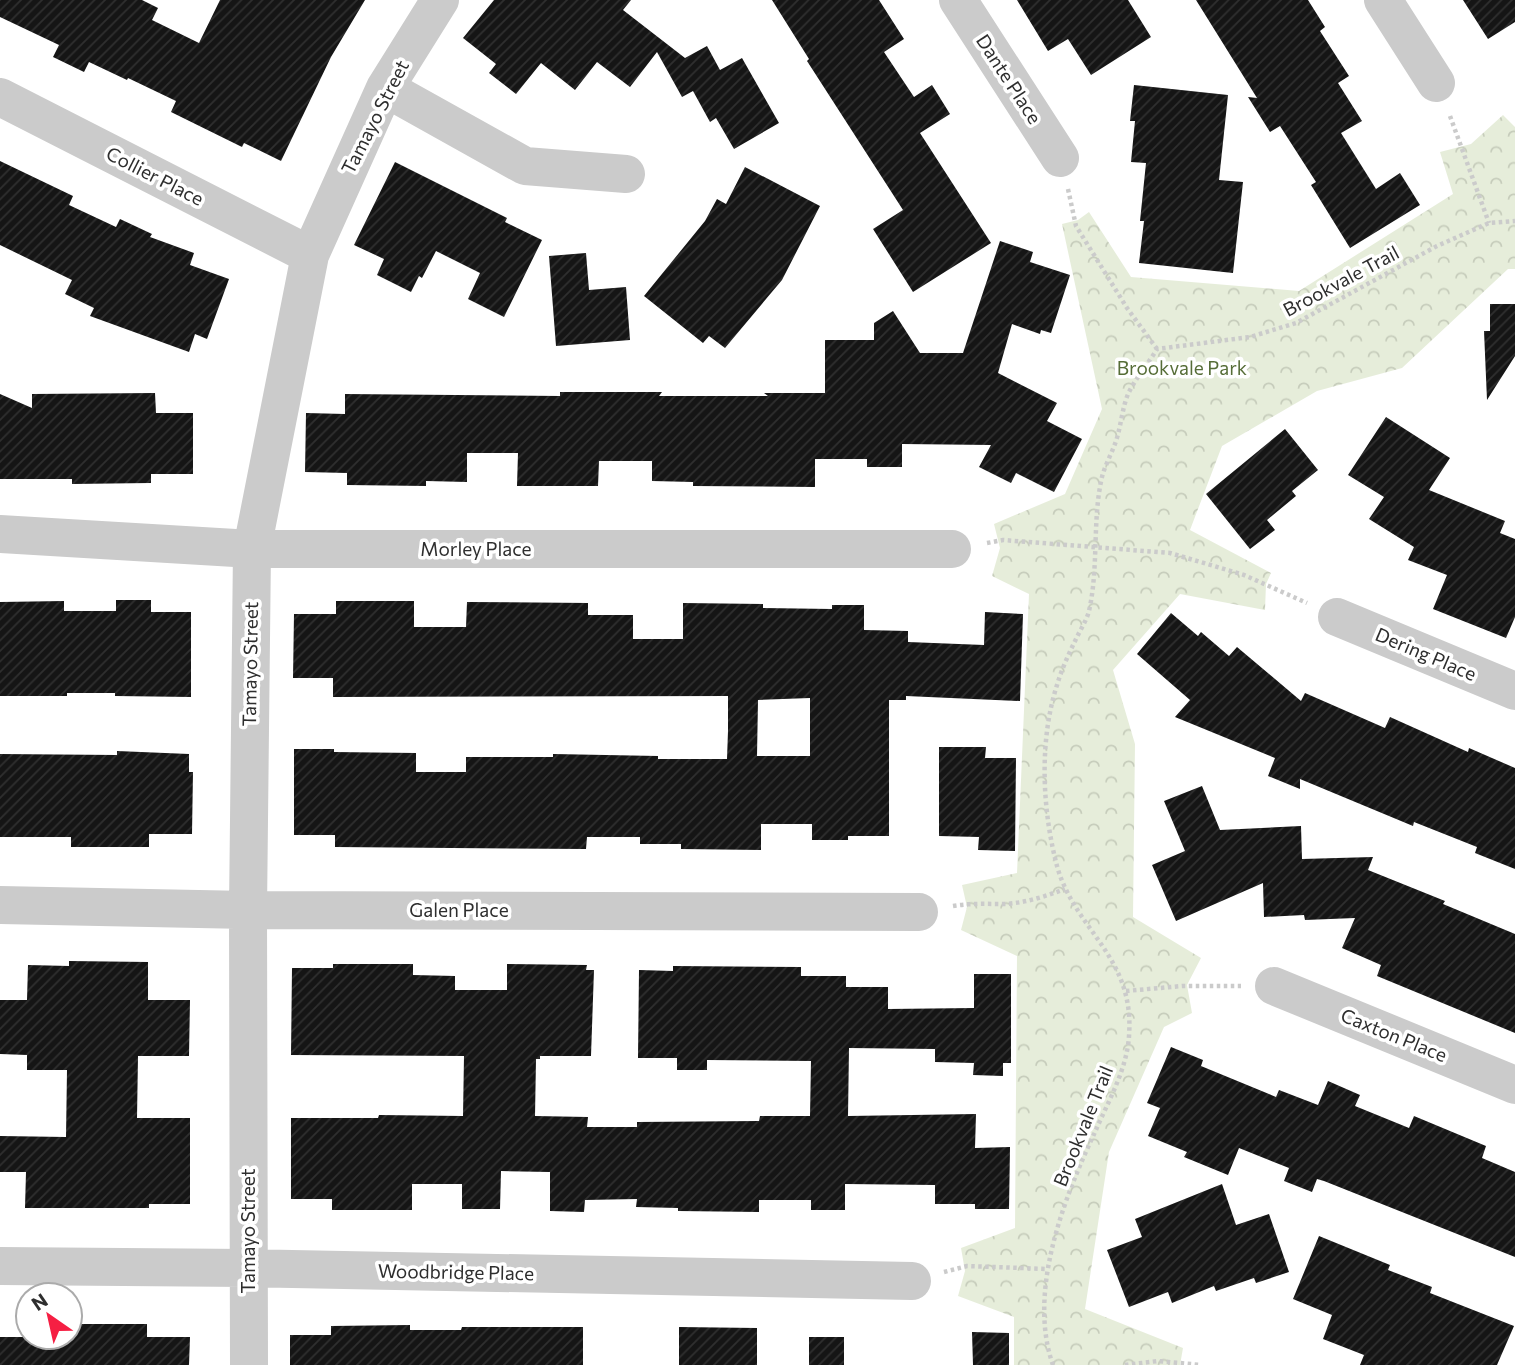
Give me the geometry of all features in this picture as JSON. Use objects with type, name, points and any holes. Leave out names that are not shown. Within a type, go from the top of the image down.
[{"type":"street","name":"Tamayo Street","points":[[249,1365],[248,909],[252,549],[310,255],[386,88],[440,0]]},
{"type":"street","name":"Dante Place","points":[[958,0],[1060,158]]},
{"type":"street","points":[[1383,0],[1436,83]]},
{"type":"street","points":[[386,88],[525,166],[626,174]]},
{"type":"street","name":"Collier Place","points":[[0,97],[310,255]]},
{"type":"street","name":"Morley Place","points":[[0,534],[252,549],[952,549]]},
{"type":"street","name":"Dering Place","points":[[1337,617],[1515,691]]},
{"type":"street","name":"Galen Place","points":[[0,905],[248,909],[919,912]]},
{"type":"street","name":"Caxton Place","points":[[1274,986],[1515,1085]]},
{"type":"street","name":"Woodbridge Place","points":[[0,1266],[912,1281]]},
{"type":"path","points":[[1436,83],[1457,131],[1489,223]]},
{"type":"path","points":[[1060,158],[1076,226],[1127,308],[1157,349]]},
{"type":"path","name":"Brookvale Trail","points":[[1053,1365],[1044,1324],[1047,1269],[1071,1188],[1125,1058],[1129,1035],[1126,991],[1113,961],[1065,889],[1048,830],[1046,743],[1050,709],[1058,683],[1089,614],[1095,581],[1095,546],[1102,476],[1116,441],[1128,394],[1157,349],[1250,337],[1296,323],[1437,246],[1489,223],[1515,221]]},
{"type":"path","points":[[952,549],[1003,540],[1170,553],[1244,575],[1337,617]]},
{"type":"path","points":[[919,912],[972,903],[1006,904],[1039,899],[1065,889]]},
{"type":"path","points":[[1126,991],[1182,986],[1274,986]]},
{"type":"path","points":[[912,1281],[967,1266],[1047,1269]]},
{"type":"path","points":[[1125,1365],[1158,1361],[1201,1365]]},
{"type":"green space","name":"Brookvale Park","points":[[1503,115],[1515,127],[1515,269],[1508,269],[1402,368],[1317,391],[1222,446],[1190,530],[1271,573],[1266,584],[1265,610],[1180,594],[1113,670],[1135,744],[1133,917],[1201,958],[1187,985],[1192,1013],[1164,1027],[1109,1152],[1085,1309],[1183,1348],[1180,1365],[1014,1365],[1014,1317],[958,1296],[965,1271],[961,1248],[1015,1228],[1017,956],[961,930],[967,907],[962,885],[1017,873],[1029,594],[992,576],[1000,548],[994,524],[1065,494],[1102,409],[1062,224],[1078,220],[1089,212],[1131,277],[1299,291],[1453,194],[1440,152],[1471,144]]},
{"type":"building","points":[[0,0],[142,0],[158,8],[152,20],[199,43],[220,0],[365,0],[331,57],[281,161],[244,143],[242,147],[171,112],[176,101],[128,78],[127,80],[89,62],[84,72],[53,57],[59,45],[0,17]]},
{"type":"building","points":[[494,0],[631,0],[623,10],[685,58],[707,46],[720,70],[742,58],[779,123],[734,149],[716,118],[710,122],[693,91],[682,97],[657,52],[630,87],[597,62],[575,90],[541,63],[516,94],[489,73],[496,64],[463,38]]},
{"type":"building","points":[[772,0],[879,0],[904,39],[884,52],[914,97],[932,85],[950,114],[920,133],[991,243],[913,292],[873,229],[903,210],[807,61],[809,59]]},
{"type":"building","points":[[1017,0],[1128,0],[1151,37],[1091,75],[1068,39],[1048,51]]},
{"type":"building","points":[[1196,0],[1308,0],[1325,27],[1320,31],[1349,76],[1338,83],[1362,121],[1341,133],[1376,189],[1400,173],[1420,205],[1350,248],[1311,185],[1316,182],[1280,126],[1270,132],[1248,97],[1257,98]]},
{"type":"building","points":[[1463,0],[1515,0],[1515,22],[1488,39]]},
{"type":"building","points":[[1134,85],[1228,95],[1219,180],[1243,182],[1233,273],[1139,263],[1146,163],[1131,162],[1135,121],[1130,121]]},
{"type":"building","points":[[0,161],[73,196],[69,205],[116,227],[120,219],[152,234],[150,237],[194,253],[190,265],[229,279],[207,339],[195,334],[189,352],[90,316],[94,308],[65,294],[72,280],[0,245]]},
{"type":"building","points":[[395,162],[507,218],[505,222],[542,240],[504,317],[468,299],[480,273],[436,251],[422,278],[419,276],[411,292],[377,275],[384,259],[354,245]]},
{"type":"building","points":[[745,167],[820,206],[782,280],[725,348],[709,336],[703,343],[644,296],[705,221],[717,199],[726,204]]},
{"type":"building","points":[[1000,241],[1033,252],[1030,262],[1070,275],[1051,333],[1041,330],[1040,334],[1012,324],[998,373],[1057,403],[1047,421],[1082,439],[1054,492],[1016,473],[1011,483],[979,467],[991,445],[902,444],[902,467],[867,467],[867,459],[815,459],[815,487],[693,486],[693,482],[652,481],[652,461],[599,461],[598,486],[517,486],[518,453],[467,453],[467,482],[426,481],[426,486],[347,485],[347,473],[305,472],[306,413],[345,414],[345,394],[560,396],[560,392],[662,392],[659,396],[768,396],[764,393],[825,393],[825,340],[874,340],[874,323],[893,311],[920,353],[963,353]]},
{"type":"building","points":[[586,253],[589,290],[626,287],[630,340],[556,346],[549,256]]},
{"type":"building","points":[[1490,304],[1515,304],[1515,356],[1487,400],[1484,331],[1490,331]]},
{"type":"building","points":[[155,393],[156,413],[193,413],[193,474],[151,474],[151,483],[72,484],[72,479],[0,479],[0,394],[32,408],[32,394]]},
{"type":"building","points":[[1386,417],[1450,458],[1429,490],[1505,521],[1500,533],[1515,539],[1515,617],[1506,638],[1433,609],[1447,575],[1408,560],[1414,547],[1369,519],[1384,497],[1348,475]]},
{"type":"building","points":[[1285,429],[1318,470],[1292,491],[1296,496],[1267,520],[1275,530],[1250,549],[1206,494]]},
{"type":"building","points":[[116,600],[151,600],[151,612],[191,612],[191,697],[115,696],[115,693],[0,696],[0,602],[64,601],[64,611],[116,611]]},
{"type":"building","points":[[336,601],[414,601],[414,627],[466,627],[467,602],[588,603],[588,615],[633,615],[633,639],[683,639],[683,603],[763,604],[763,608],[832,609],[832,605],[864,605],[864,630],[908,631],[908,642],[984,645],[985,612],[1023,614],[1020,701],[906,696],[906,700],[889,700],[889,836],[848,836],[848,840],[812,840],[812,824],[761,824],[761,850],[681,849],[681,844],[640,844],[640,837],[587,837],[586,849],[335,847],[335,835],[294,835],[294,749],[416,753],[416,772],[466,772],[466,757],[553,757],[553,754],[727,759],[728,731],[728,696],[333,697],[333,678],[293,678],[294,614],[336,614]],"holes":[[[810,698],[810,756],[757,756],[758,700]]]},
{"type":"building","points":[[1171,613],[1198,636],[1201,632],[1229,656],[1237,647],[1301,701],[1305,693],[1385,728],[1390,717],[1468,752],[1469,748],[1515,768],[1515,869],[1475,853],[1477,847],[1414,822],[1413,826],[1300,779],[1300,789],[1268,776],[1275,758],[1175,717],[1190,700],[1137,654]]},
{"type":"building","points":[[939,747],[986,747],[985,758],[1016,758],[1015,851],[978,850],[979,837],[939,836]]},
{"type":"building","points":[[117,751],[189,754],[189,772],[193,772],[192,834],[149,834],[149,847],[71,847],[71,837],[0,837],[0,754],[117,755]]},
{"type":"building","points":[[1202,786],[1220,830],[1301,826],[1302,859],[1373,857],[1368,870],[1445,901],[1443,904],[1515,934],[1515,1033],[1377,976],[1381,965],[1342,948],[1355,918],[1305,920],[1304,915],[1264,917],[1263,883],[1176,921],[1152,865],[1185,851],[1164,801]]},
{"type":"building","points":[[69,961],[148,962],[148,1000],[190,1000],[189,1056],[138,1056],[137,1118],[190,1118],[190,1204],[149,1204],[149,1208],[25,1208],[26,1172],[0,1172],[0,1136],[66,1137],[67,1070],[27,1070],[27,1055],[0,1054],[0,1000],[27,1000],[28,965],[69,966]]},
{"type":"building","points":[[333,964],[413,964],[413,975],[455,976],[455,990],[507,990],[507,964],[587,965],[586,970],[594,970],[591,1056],[540,1056],[540,1059],[536,1059],[535,1116],[588,1117],[587,1127],[637,1127],[637,1122],[759,1121],[760,1116],[810,1116],[811,1061],[707,1060],[707,1070],[677,1070],[677,1058],[638,1058],[639,970],[673,971],[673,966],[801,967],[801,976],[846,976],[846,987],[888,987],[888,1009],[974,1008],[974,974],[1011,974],[1011,1063],[1003,1063],[1003,1076],[973,1075],[974,1063],[935,1062],[935,1049],[849,1048],[848,1116],[976,1114],[975,1148],[1010,1147],[1009,1209],[975,1209],[975,1204],[935,1204],[935,1185],[845,1184],[845,1210],[811,1210],[811,1200],[759,1200],[759,1212],[678,1211],[678,1208],[636,1207],[637,1199],[585,1200],[584,1212],[550,1211],[550,1172],[501,1171],[500,1209],[462,1209],[462,1184],[412,1184],[412,1210],[332,1210],[332,1199],[291,1199],[291,1118],[463,1116],[464,1056],[291,1055],[292,968],[333,968]]},
{"type":"building","points":[[1171,1047],[1203,1060],[1201,1066],[1276,1097],[1279,1090],[1318,1105],[1328,1081],[1360,1095],[1355,1106],[1409,1128],[1414,1116],[1486,1146],[1482,1158],[1515,1172],[1515,1257],[1324,1181],[1317,1179],[1312,1192],[1284,1181],[1289,1168],[1239,1148],[1228,1175],[1184,1157],[1187,1152],[1148,1136],[1160,1108],[1147,1103]]},
{"type":"building","points":[[1222,1184],[1236,1225],[1269,1214],[1289,1272],[1256,1283],[1254,1278],[1216,1291],[1214,1286],[1172,1303],[1168,1292],[1129,1307],[1107,1250],[1142,1237],[1135,1219]]},
{"type":"building","points":[[1319,1236],[1390,1265],[1388,1270],[1432,1287],[1430,1293],[1514,1326],[1497,1365],[1360,1365],[1364,1355],[1323,1339],[1332,1315],[1293,1299]]},
{"type":"building","points":[[84,1324],[147,1324],[147,1337],[190,1337],[189,1365],[0,1365],[0,1337],[14,1337],[14,1351],[84,1351]]},
{"type":"building","points":[[410,1325],[410,1330],[583,1327],[583,1365],[290,1365],[290,1335],[331,1335],[331,1326]]},
{"type":"building","points":[[679,1327],[757,1328],[757,1365],[679,1365]]},
{"type":"building","points":[[972,1332],[1009,1333],[1009,1365],[973,1365]]},
{"type":"building","points":[[809,1337],[844,1337],[844,1365],[809,1365]]}]
